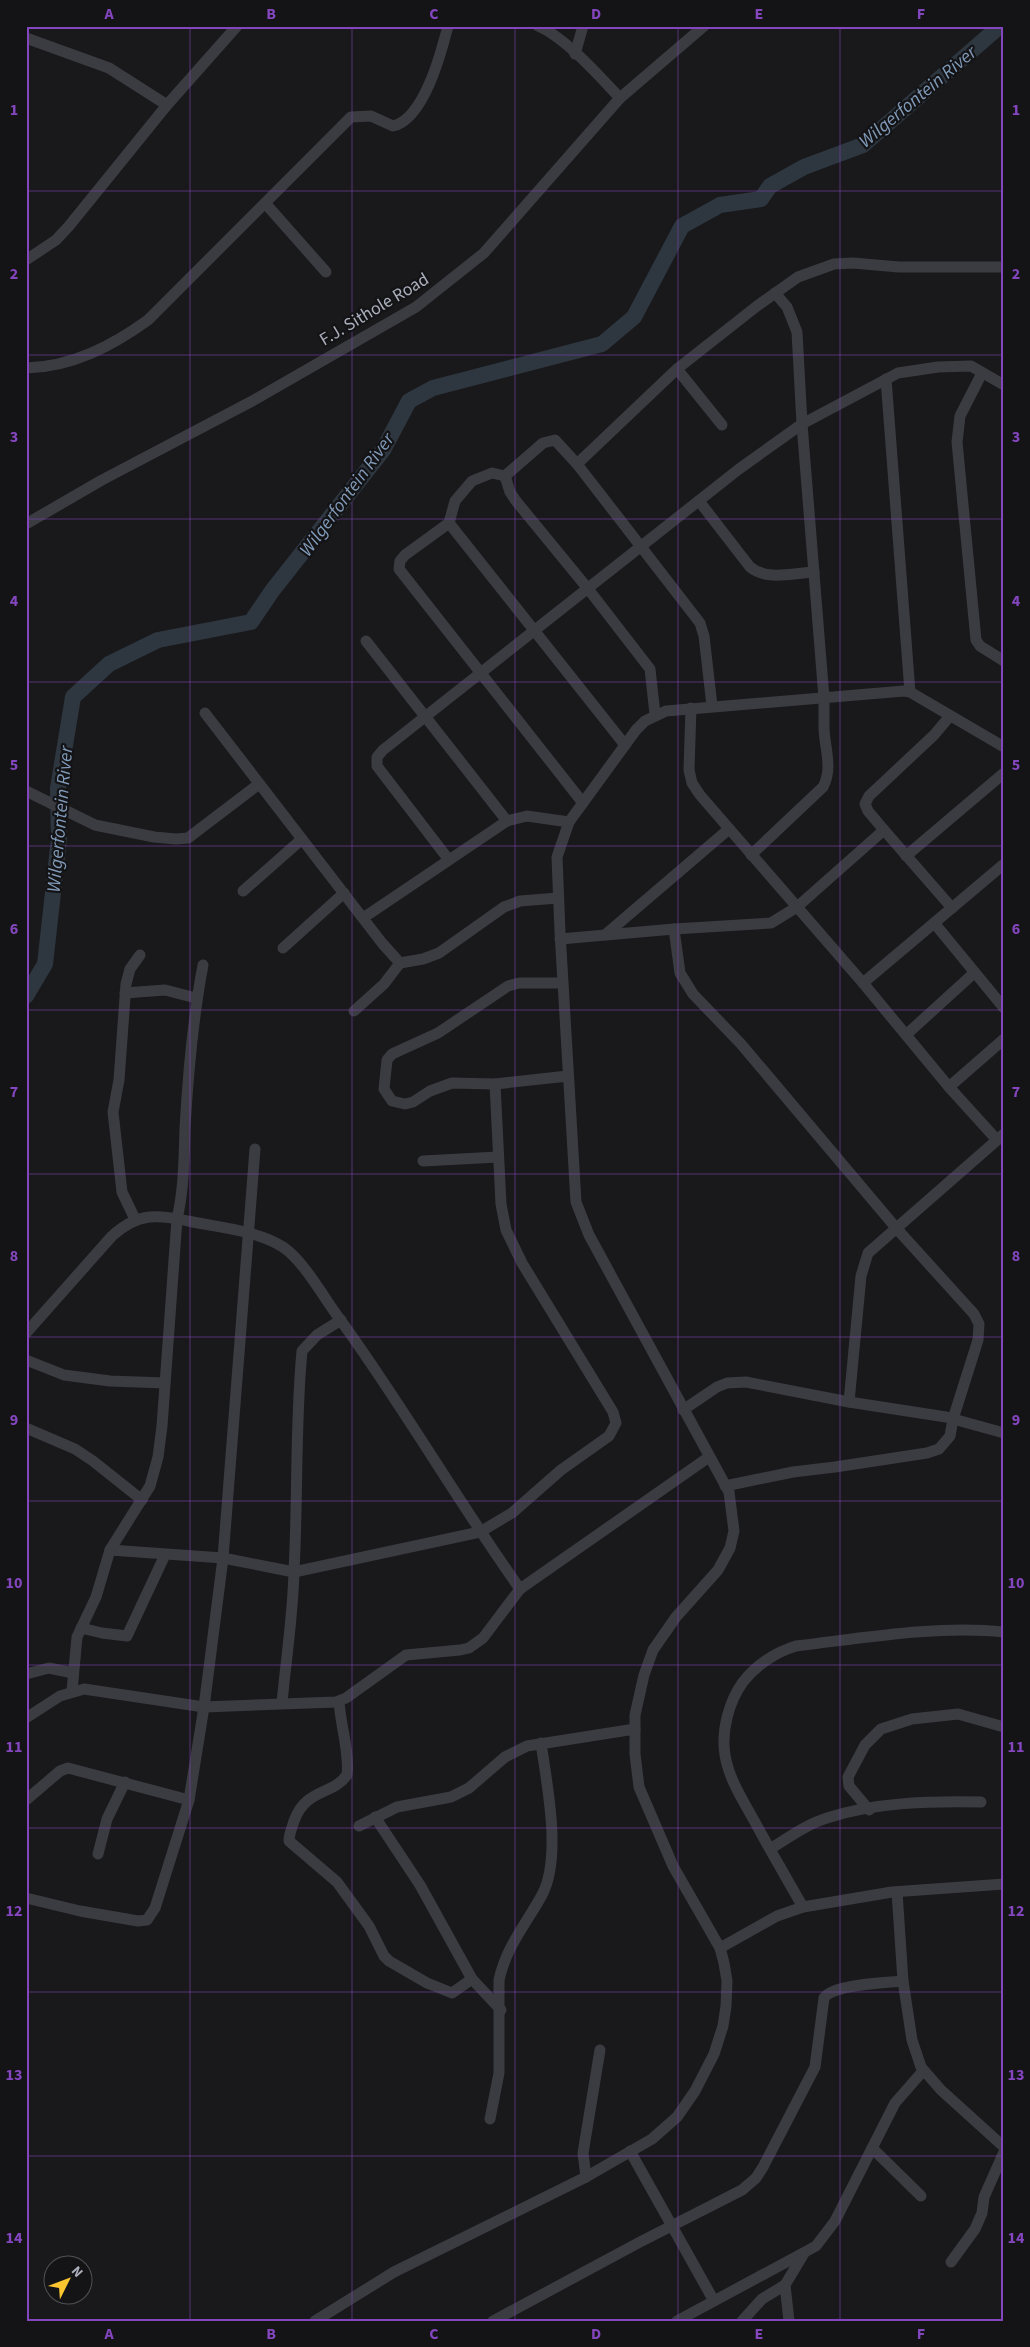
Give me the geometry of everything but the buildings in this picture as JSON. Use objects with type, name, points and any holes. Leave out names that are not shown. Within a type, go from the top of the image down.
[{"type":"street","points":[[26,260],[56,240],[69,226],[167,105],[237,26]]},
{"type":"street","points":[[26,368],[43,368],[86,356],[141,325],[351,117],[371,116],[395,126],[412,113],[422,100],[432,76],[448,26]]},
{"type":"street","points":[[538,26],[576,54],[620,98]]},
{"type":"street","points":[[576,54],[583,26]]},
{"type":"street","name":"F.J. Sithole Road","points":[[26,524],[102,480],[254,400],[416,307],[484,253],[620,98],[704,26]]},
{"type":"street","points":[[26,38],[109,68],[167,105]]},
{"type":"street","points":[[265,203],[326,272]]},
{"type":"street","points":[[576,464],[677,369],[775,293],[798,278],[834,264],[852,262],[923,268],[1004,267]]},
{"type":"street","points":[[751,854],[798,813],[826,782],[829,765],[824,731],[824,698],[802,424],[797,332],[787,307],[775,293]]},
{"type":"street","points":[[448,860],[376,763],[377,757],[383,750],[589,590],[738,469],[802,424],[898,373],[958,365],[971,366],[1004,385]]},
{"type":"street","points":[[677,369],[722,425]]},
{"type":"street","points":[[982,373],[959,421],[958,462],[976,640],[986,651],[1004,661]]},
{"type":"street","points":[[886,379],[910,692]]},
{"type":"street","points":[[505,476],[538,447],[550,440],[555,440],[694,614],[702,627],[712,706]]},
{"type":"street","points":[[505,476],[492,474],[472,481],[455,501],[449,523],[405,555],[400,561],[399,569],[583,803]]},
{"type":"street","points":[[505,476],[510,492],[516,501],[589,590],[650,669],[655,714]]},
{"type":"street","points":[[699,501],[750,567],[758,574],[814,572]]},
{"type":"street","points":[[449,523],[534,633],[625,745]]},
{"type":"street","points":[[366,641],[507,821]]},
{"type":"street","points":[[315,2321],[394,2272],[586,2177],[652,2139],[677,2116],[696,2092],[714,2054],[723,2026],[727,1981],[720,1948],[673,1866],[639,1787],[635,1714],[644,1675],[653,1650],[676,1617],[718,1570],[730,1548],[734,1531],[729,1492],[588,1235],[576,1202],[562,983],[557,857],[569,822],[644,721],[666,710],[824,698],[894,690],[910,692],[1004,748]]},
{"type":"street","points":[[691,708],[690,777],[700,796],[907,1034],[949,1087],[1000,1137],[872,1249],[863,1266],[849,1402]]},
{"type":"street","points":[[205,714],[400,963]]},
{"type":"street","points":[[950,716],[934,735],[867,799],[865,804],[868,811],[952,908]]},
{"type":"street","points":[[906,856],[1004,773]]},
{"type":"street","points":[[28,792],[95,825],[176,840],[188,838],[259,784]]},
{"type":"street","points":[[363,918],[507,821],[527,816],[569,822]]},
{"type":"street","points":[[605,935],[729,829]]},
{"type":"street","points":[[560,939],[771,923],[797,907],[884,830]]},
{"type":"street","points":[[243,891],[302,839]]},
{"type":"street","points":[[863,983],[1004,864]]},
{"type":"street","points":[[283,948],[344,893]]},
{"type":"street","points":[[354,1011],[384,984],[400,963],[423,960],[439,953],[504,907],[520,901],[558,898]]},
{"type":"street","points":[[935,924],[1004,1008]]},
{"type":"street","points":[[674,929],[680,973],[693,994],[740,1044],[897,1229],[978,1320],[980,1331],[953,1419],[950,1436],[946,1443],[927,1453],[835,1468],[793,1472],[725,1486]]},
{"type":"street","points":[[135,1219],[122,1192],[113,1112],[119,1080],[125,993],[130,969],[140,955]]},
{"type":"street","points":[[72,1691],[75,1645],[81,1628],[96,1596],[110,1550],[150,1486],[158,1457],[162,1426],[177,1219],[183,1194],[186,1126],[196,998],[203,964]]},
{"type":"street","points":[[907,1034],[974,973]]},
{"type":"street","points":[[562,983],[508,986],[438,1034],[395,1052],[387,1060],[384,1089],[392,1101],[405,1104],[452,1083],[495,1084],[568,1076]]},
{"type":"street","points":[[125,993],[166,990],[196,998]]},
{"type":"street","points":[[949,1087],[1004,1039]]},
{"type":"street","points":[[110,1550],[223,1558],[294,1572],[480,1532],[512,1513],[561,1470],[598,1446],[609,1436],[616,1423],[613,1412],[522,1262],[506,1230],[498,1157],[495,1084]]},
{"type":"street","points":[[26,1898],[80,1911],[138,1921],[147,1920],[155,1908],[189,1800],[204,1707],[223,1558],[255,1149]]},
{"type":"street","points":[[423,1161],[498,1157]]},
{"type":"street","points":[[26,1333],[112,1236],[135,1219],[157,1216],[177,1219],[248,1234],[275,1242],[285,1249],[305,1271],[341,1320],[394,1396],[480,1532],[520,1589]]},
{"type":"street","points":[[282,1703],[294,1572],[295,1500],[299,1455],[302,1351],[318,1335],[341,1320]]},
{"type":"street","points":[[26,1360],[64,1375],[110,1381],[165,1383]]},
{"type":"street","points":[[684,1410],[716,1388],[728,1383],[746,1382],[849,1402],[953,1419],[1004,1433]]},
{"type":"street","points":[[26,1428],[74,1449],[93,1461],[142,1500]]},
{"type":"street","points":[[26,1718],[60,1696],[72,1691],[101,1691],[204,1707],[339,1701],[406,1655],[468,1648],[482,1638],[520,1589],[710,1457]]},
{"type":"street","points":[[81,1628],[127,1636],[165,1555]]},
{"type":"street","points":[[803,1907],[737,1791],[725,1754],[725,1727],[738,1689],[752,1673],[778,1652],[796,1646],[921,1632],[1004,1632]]},
{"type":"street","points":[[26,1674],[49,1668],[73,1673]]},
{"type":"street","points":[[339,1701],[340,1723],[348,1765],[347,1774],[340,1782],[306,1801],[296,1815],[289,1841],[337,1882],[370,1926],[384,1956],[389,1961],[427,1983],[452,1993],[472,1979]]},
{"type":"street","points":[[869,1810],[849,1786],[848,1776],[865,1745],[881,1729],[912,1719],[958,1714],[1004,1727]]},
{"type":"street","points":[[358,1826],[387,1810],[405,1804],[451,1797],[469,1788],[505,1757],[527,1746],[635,1729]]},
{"type":"street","points":[[490,2119],[499,2073],[501,2010],[499,1980],[501,1969],[513,1939],[542,1894],[549,1877],[552,1839],[541,1743]]},
{"type":"street","points":[[26,1800],[64,1768],[125,1782],[189,1800]]},
{"type":"street","points":[[98,1854],[107,1820],[125,1782]]},
{"type":"street","points":[[770,1849],[799,1831],[827,1818],[901,1804],[981,1802]]},
{"type":"street","points":[[375,1817],[420,1884],[472,1979],[501,2010]]},
{"type":"street","points":[[720,1948],[777,1916],[803,1907],[896,1892],[1004,1884]]},
{"type":"street","points":[[896,1892],[903,1981],[912,2040],[923,2071],[1004,2147]]},
{"type":"street","points":[[493,2321],[742,2190],[756,2178],[764,2167],[815,2067],[823,2004],[827,1994],[838,1989],[903,1981]]},
{"type":"street","points":[[586,2177],[583,2153],[600,2050]]},
{"type":"street","points":[[677,2321],[816,2246],[828,2232],[895,2103],[923,2071]]},
{"type":"street","points":[[872,2148],[922,2196]]},
{"type":"street","points":[[630,2151],[714,2302]]},
{"type":"street","points":[[951,2262],[975,2229],[982,2213],[984,2197],[1004,2152]]},
{"type":"street","points":[[742,2321],[762,2299],[785,2285],[804,2254]]},
{"type":"street","points":[[785,2285],[789,2321]]},
{"type":"waterway","name":"Wilgerfontein River","points":[[26,996],[45,964],[59,839],[58,788],[73,697],[109,664],[158,640],[251,622],[272,591],[383,450],[409,401],[433,388],[602,344],[634,317],[682,226],[720,205],[761,199],[770,186],[804,167],[863,145],[1000,26]]}]
